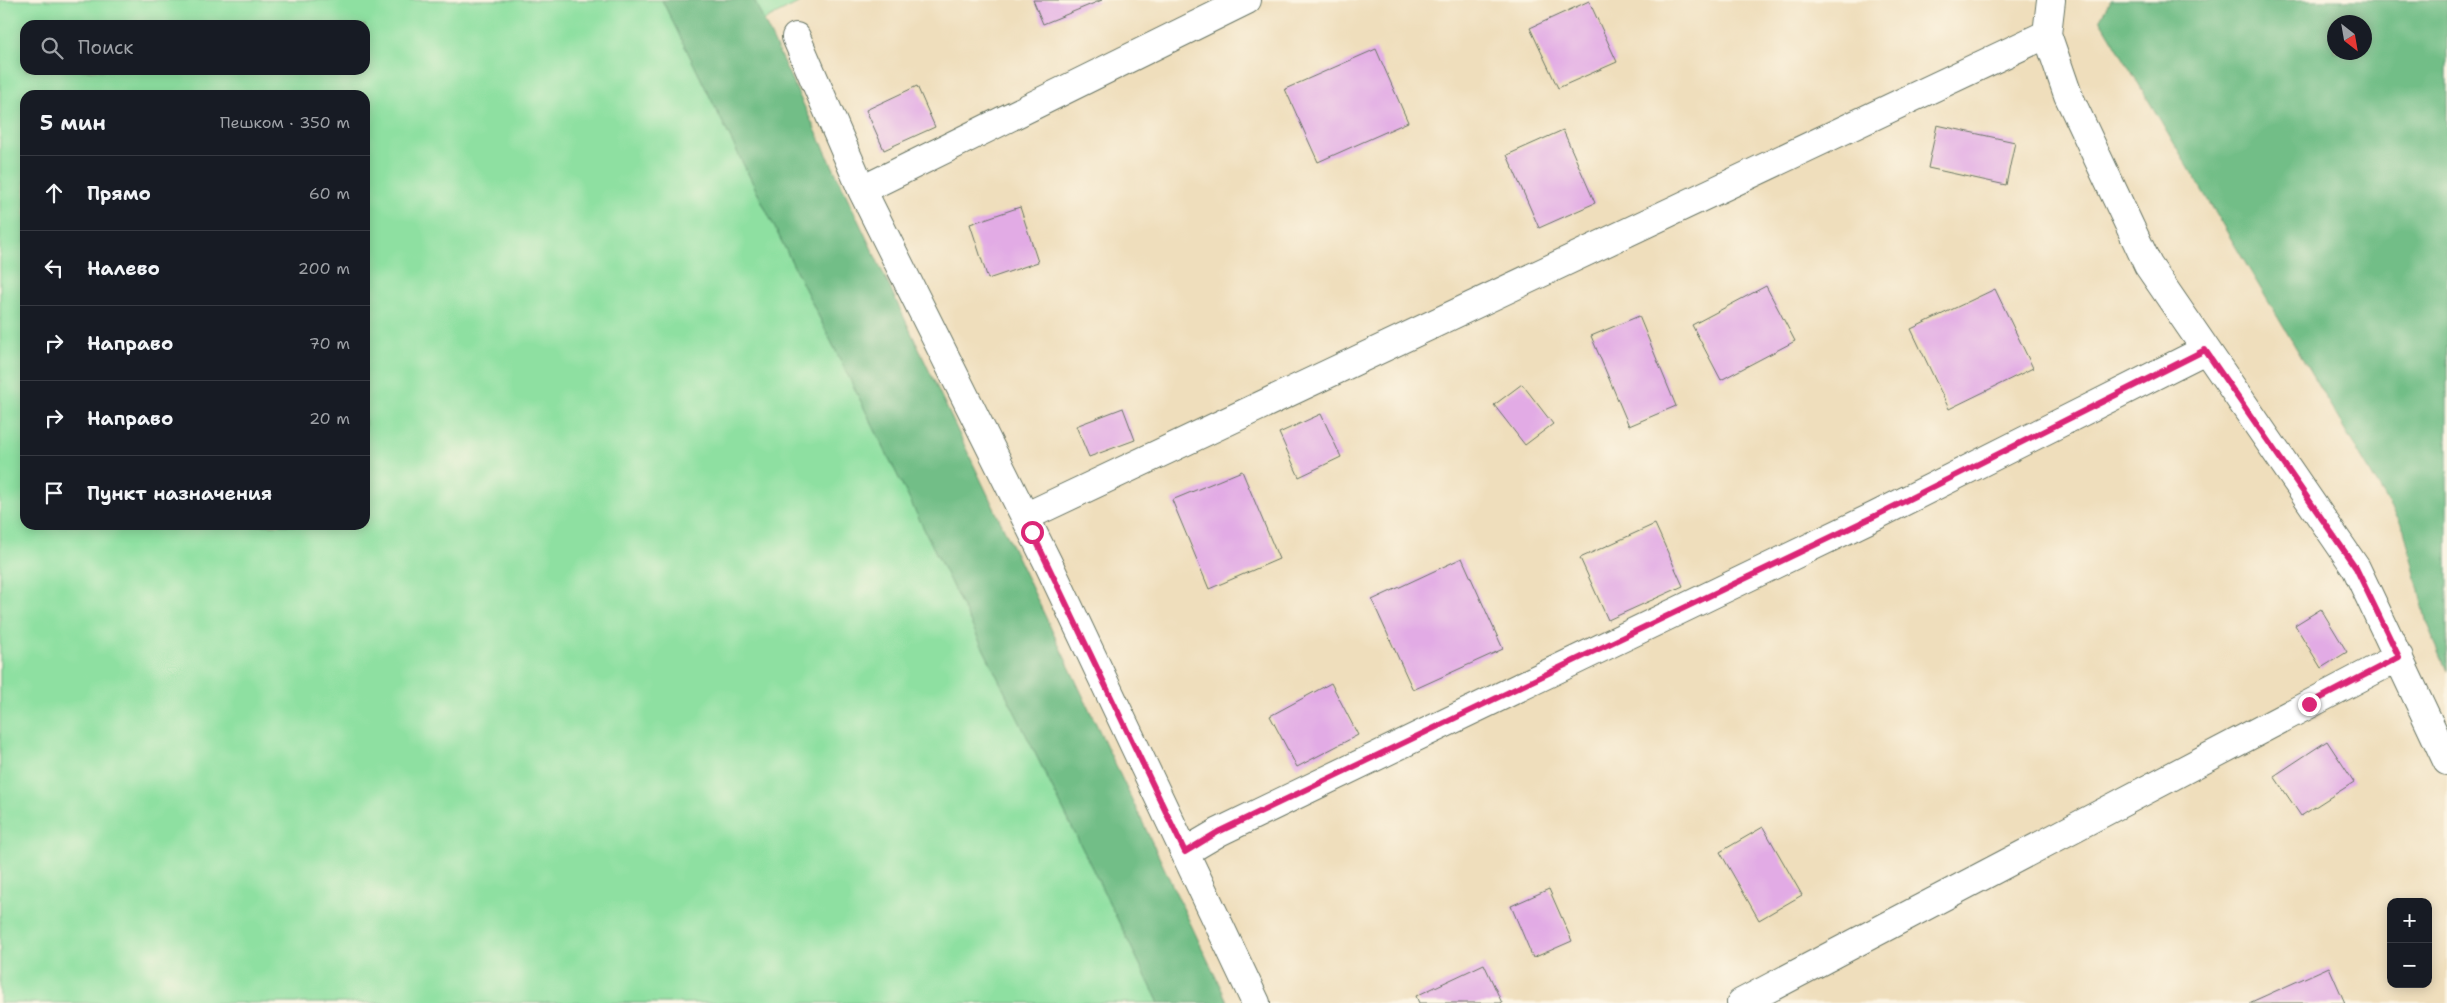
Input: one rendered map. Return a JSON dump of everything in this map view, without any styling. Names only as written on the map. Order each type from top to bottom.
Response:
[{"type":"street","points":[[862,190],[1246,0]]},
{"type":"street","points":[[2051,0],[2047,34],[2068,95],[2148,266],[2356,568],[2447,761]]},
{"type":"street","points":[[1025,517],[2047,34]]},
{"type":"street","points":[[796,37],[862,190],[1025,517],[1256,1003]]},
{"type":"street","points":[[1185,852],[1228,828],[1875,516],[2205,350]]},
{"type":"street","points":[[1740,1003],[2399,657]]},
{"type":"green space","points":[[0,0],[662,0],[1159,1003],[0,1003]]},
{"type":"green space","points":[[662,0],[754,0],[1228,1003],[1159,1003]]},
{"type":"green space","points":[[754,0],[804,0],[763,21]]},
{"type":"green space","points":[[2111,0],[2447,0],[2447,671],[2427,624],[2404,529],[2100,19]]},
{"type":"building","points":[[1033,0],[1102,0],[1043,24]]},
{"type":"building","points":[[1589,1],[1617,62],[1558,88],[1530,28]]},
{"type":"building","points":[[1376,49],[1408,122],[1318,162],[1285,89]]},
{"type":"building","points":[[917,86],[935,127],[884,150],[866,110]]},
{"type":"building","points":[[1937,125],[2015,142],[2006,185],[1928,168]]},
{"type":"building","points":[[1563,130],[1595,203],[1539,228],[1507,155]]},
{"type":"building","points":[[1020,207],[1038,262],[988,279],[970,224]]},
{"type":"building","points":[[1766,286],[1795,341],[1721,380],[1692,325]]},
{"type":"building","points":[[1995,289],[2033,368],[1949,409],[1911,329]]},
{"type":"building","points":[[1639,316],[1676,406],[1629,426],[1591,336]]},
{"type":"building","points":[[1522,384],[1553,424],[1525,445],[1494,405]]},
{"type":"building","points":[[1123,408],[1135,440],[1089,457],[1076,426]]},
{"type":"building","points":[[1321,414],[1341,457],[1299,477],[1279,433]]},
{"type":"building","points":[[1242,471],[1279,559],[1209,589],[1172,500]]},
{"type":"building","points":[[1655,524],[1683,586],[1608,620],[1580,558]]},
{"type":"building","points":[[1462,558],[1503,649],[1413,690],[1372,600]]},
{"type":"building","points":[[2321,609],[2347,652],[2321,668],[2295,625]]},
{"type":"building","points":[[1331,683],[1358,735],[1297,767],[1270,716]]},
{"type":"building","points":[[2327,741],[2354,782],[2301,816],[2274,776]]},
{"type":"building","points":[[1763,827],[1802,895],[1759,920],[1720,852]]},
{"type":"building","points":[[1549,889],[1572,941],[1533,958],[1511,906]]},
{"type":"building","points":[[1484,964],[1502,1003],[1419,1003],[1416,996]]},
{"type":"building","points":[[2329,967],[2345,1003],[2249,1003]]},
{"type":"route","points":[[1032,532],[1185,852],[1218,832],[1875,516],[2205,350],[2356,568],[2399,657],[2309,704]]}]
